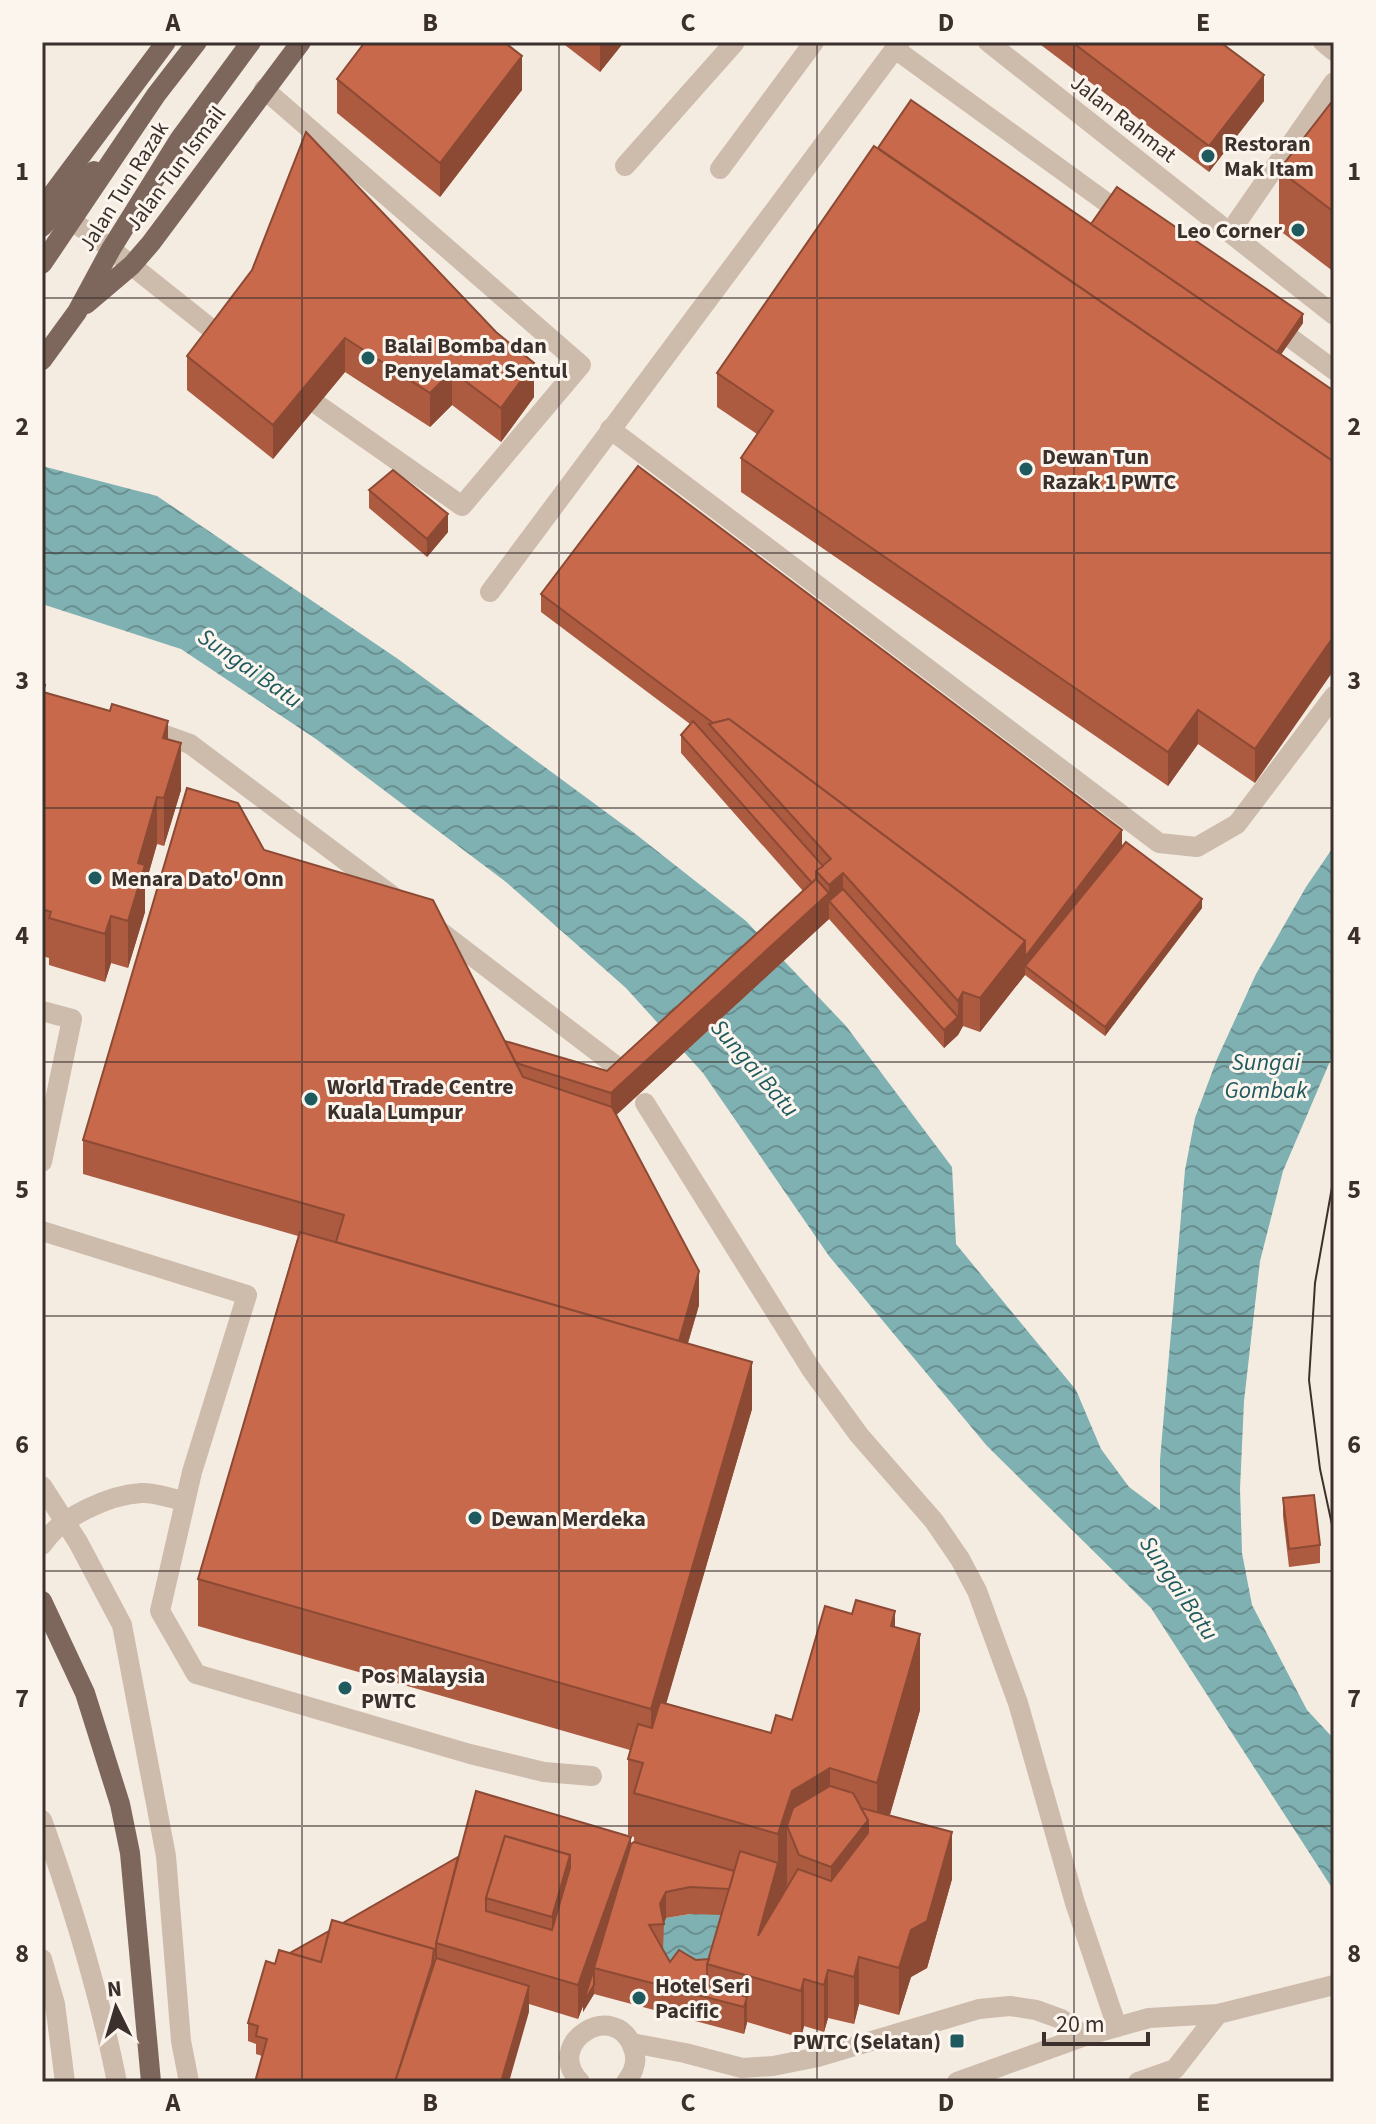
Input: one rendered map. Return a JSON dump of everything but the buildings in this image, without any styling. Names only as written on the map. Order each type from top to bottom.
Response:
[{"type":"main road","points":[[42,208],[166,42]]},
{"type":"main road","name":"Jalan Tun Razak","points":[[42,264],[156,95],[197,42]]},
{"type":"main road","name":"Jalan Tun Razak","points":[[42,360],[77,312],[111,249],[204,103],[251,42]]},
{"type":"main road","name":"Jalan Tun Ismail","points":[[77,312],[132,265],[301,42]]},
{"type":"main road","points":[[42,227],[136,125]]},
{"type":"main road","points":[[42,1601],[85,1693],[120,1804],[130,1853],[150,2076]]},
{"type":"street","points":[[625,166],[735,42]]},
{"type":"street","points":[[720,169],[814,42]]},
{"type":"street","name":"Jalan Rahmat","points":[[988,42],[1334,315]]},
{"type":"street","points":[[1323,42],[1334,51]]},
{"type":"street","points":[[490,592],[898,46],[1110,205]]},
{"type":"street","points":[[1230,232],[1334,82]]},
{"type":"street","points":[[264,89],[581,365],[462,506],[318,405]]},
{"type":"street","points":[[72,222],[132,265],[224,339]]},
{"type":"street","points":[[1292,339],[1334,370]]},
{"type":"street","points":[[610,429],[1159,843],[1197,847],[1237,824],[1334,696]]},
{"type":"street","points":[[119,719],[190,744],[624,1072]]},
{"type":"street","points":[[42,1011],[72,1019],[42,1162]]},
{"type":"street","points":[[645,1103],[811,1369],[859,1435],[934,1521],[977,1591],[1018,1703],[1075,1903],[1117,2027]]},
{"type":"street","points":[[42,1231],[247,1295],[206,1423],[160,1611],[196,1674],[470,1754],[544,1772],[592,1776]]},
{"type":"street","points":[[42,1486],[47,1505],[78,1542],[122,1625],[166,1856],[181,2041],[189,2082]]},
{"type":"street","points":[[42,1545],[49,1533],[91,1506],[142,1493],[185,1501]]},
{"type":"street","points":[[42,1820],[74,1914],[107,2031],[117,2082]]},
{"type":"street","points":[[42,1959],[55,2004],[65,2082]]},
{"type":"street","points":[[957,2082],[1085,2036],[1149,2018],[1218,2014],[1334,1985]]},
{"type":"street","points":[[575,2080],[570,2066],[572,2046],[586,2030],[606,2025],[617,2029],[632,2043],[742,2068],[773,2066],[818,2057],[979,2009],[1010,2006],[1036,2010],[1061,2019],[1085,2036]]},
{"type":"street","points":[[1138,2082],[1175,2069],[1218,2014]]},
{"type":"street","points":[[626,2082],[635,2065],[632,2043]]},
{"type":"water","points":[[42,466],[157,496],[398,659],[633,832],[746,921],[846,1026],[952,1167],[956,1244],[1076,1390],[1101,1449],[1129,1487],[1160,1510],[1160,1460],[1185,1170],[1195,1118],[1217,1059],[1256,974],[1306,887],[1334,846],[1334,1052],[1283,1171],[1260,1261],[1244,1401],[1240,1489],[1242,1553],[1252,1605],[1307,1710],[1334,1739],[1334,1891],[1151,1608],[987,1446],[829,1256],[703,1073],[626,988],[506,882],[316,739],[181,649],[42,604]]},
{"type":"water","points":[[690,1914],[730,1914],[715,1983],[670,1988],[649,1952],[666,1918]]},
{"type":"tram line","points":[[1334,1176],[1315,1283],[1309,1380],[1320,1469],[1334,1534]]},
{"type":"place","name":"Restoran Mak Itam","points":[[1208,156]]},
{"type":"place","name":"Leo Corner","points":[[1298,230]]},
{"type":"place","name":"Balai Bomba dan Penyelamat Sentul","points":[[368,358]]},
{"type":"place","name":"Dewan Tun Razak 1 PWTC","points":[[1026,469]]},
{"type":"place","name":"Menara Dato' Onn","points":[[95,878]]},
{"type":"place","name":"World Trade Centre Kuala Lumpur","points":[[311,1099]]},
{"type":"place","name":"Dewan Merdeka","points":[[475,1518]]},
{"type":"place","name":"Pos Malaysia PWTC","points":[[345,1688]]},
{"type":"place","name":"Hotel Seri Pacific","points":[[639,1998]]},
{"type":"place","name":"PWTC (Selatan)","points":[[957,2041]]},
{"type":"water label","name":"Sungai Batu","points":[[250,668]]},
{"type":"water label","name":"Sungai Batu","points":[[755,1068]]},
{"type":"water label","name":"Sungai Gombak","points":[[1266,1076]]},
{"type":"water label","name":"Sungai Batu","points":[[1179,1588]]}]
